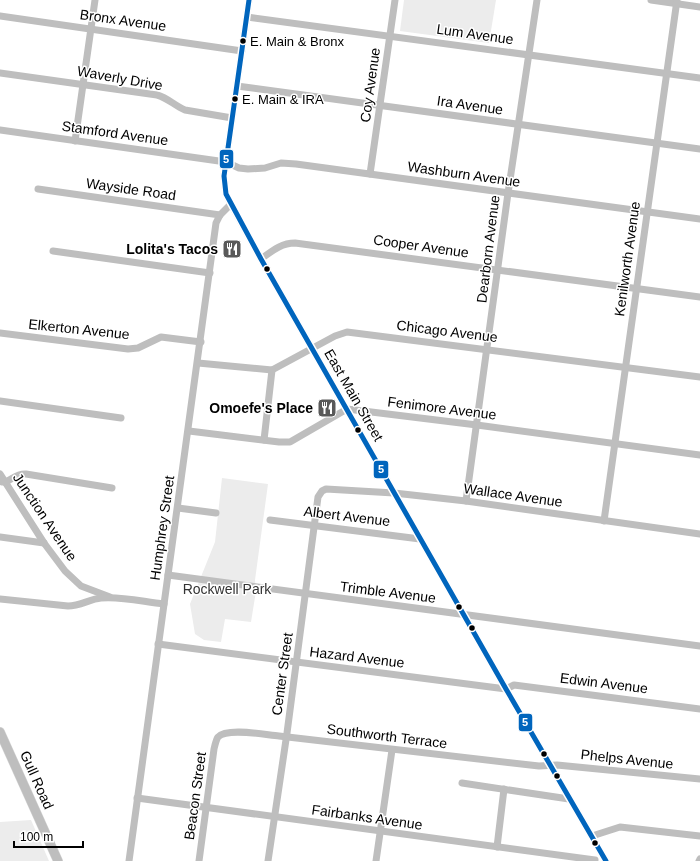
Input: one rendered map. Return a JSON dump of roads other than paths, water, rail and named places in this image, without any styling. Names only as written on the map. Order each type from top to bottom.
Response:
[{"type":"main road","name":"Gull Road","points":[[0,732],[58,861]]},
{"type":"street","points":[[75,141],[95,0]]},
{"type":"street","name":"East Main Street","points":[[249,0],[224,181],[226,194],[230,204],[506,690],[606,861]]},
{"type":"street","name":"Coy Avenue","points":[[370,174],[395,0]]},
{"type":"street","name":"Dearborn Avenue","points":[[466,501],[499,270],[508,193],[537,0]]},
{"type":"street","points":[[651,0],[676,2],[700,7]]},
{"type":"street","name":"Kenilworth Avenue","points":[[604,521],[676,2]]},
{"type":"street","name":"Bronx Avenue","points":[[0,16],[242,50]]},
{"type":"street","name":"Lum Avenue","points":[[247,17],[700,78]]},
{"type":"street","name":"Waverly Drive","points":[[0,73],[157,95],[166,98],[184,110],[232,118]]},
{"type":"street","name":"Ira Avenue","points":[[236,86],[700,149]]},
{"type":"street","name":"Stamford Avenue","points":[[0,130],[226,162]]},
{"type":"street","name":"Washburn Avenue","points":[[226,162],[239,168],[248,169],[265,168],[281,164],[296,164],[700,219]]},
{"type":"street","name":"Wayside Road","points":[[38,190],[220,215]]},
{"type":"street","name":"Humphrey Street","points":[[129,861],[158,644],[189,431],[216,223],[220,215],[230,204]]},
{"type":"street","name":"Cooper Avenue","points":[[261,259],[279,246],[287,243],[295,243],[700,297]]},
{"type":"street","points":[[53,251],[210,273]]},
{"type":"street","name":"Chicago Avenue","points":[[272,370],[340,333],[347,332],[700,377]]},
{"type":"street","name":"Elkerton Avenue","points":[[0,333],[128,349],[138,348],[161,337],[201,342]]},
{"type":"street","points":[[198,363],[272,370],[264,440]]},
{"type":"street","points":[[0,401],[121,418]]},
{"type":"street","points":[[189,431],[279,442],[294,440],[347,409]]},
{"type":"street","name":"Fenimore Avenue","points":[[347,409],[700,455]]},
{"type":"street","name":"Junction Avenue","points":[[0,474],[3,482],[44,543],[65,571],[81,586],[110,597]]},
{"type":"street","points":[[3,482],[15,476],[26,474],[112,488]]},
{"type":"street","name":"Wallace Avenue","points":[[322,491],[326,489],[394,493],[466,501],[700,534]]},
{"type":"street","name":"Center Street","points":[[268,861],[318,497],[322,491]]},
{"type":"street","points":[[178,508],[216,513]]},
{"type":"street","name":"Albert Avenue","points":[[270,520],[420,539]]},
{"type":"street","points":[[0,537],[44,543]]},
{"type":"street","name":"Trimble Avenue","points":[[168,575],[700,646]]},
{"type":"street","points":[[0,599],[77,606],[96,599],[110,597],[164,604]]},
{"type":"street","name":"Hazard Avenue","points":[[158,644],[506,690]]},
{"type":"street","name":"Edwin Avenue","points":[[506,690],[514,685],[700,708]]},
{"type":"street","name":"Southworth Terrace","points":[[220,735],[228,732],[236,732],[539,766],[551,766]]},
{"type":"street","name":"Beacon Street","points":[[199,861],[214,749],[217,738],[220,735]]},
{"type":"street","points":[[376,861],[392,750]]},
{"type":"street","name":"Phelps Avenue","points":[[551,766],[700,779]]},
{"type":"street","points":[[462,783],[569,798]]},
{"type":"street","points":[[497,847],[504,789]]},
{"type":"street","name":"Fairbanks Avenue","points":[[137,798],[274,818],[595,860]]},
{"type":"street","points":[[592,836],[620,827],[700,836]]},
{"type":"street","points":[[595,860],[600,851]]},
{"type":"place","name":"E. Main & Bronx","points":[[243,41]]},
{"type":"place","name":"E. Main & IRA","points":[[235,99]]},
{"type":"place","name":"Lolita's Tacos","points":[[232,249]]},
{"type":"place","name":"Omoefe's Place","points":[[327,408]]},
{"type":"park label","name":"Rockwell Park","points":[[227,589]]}]
